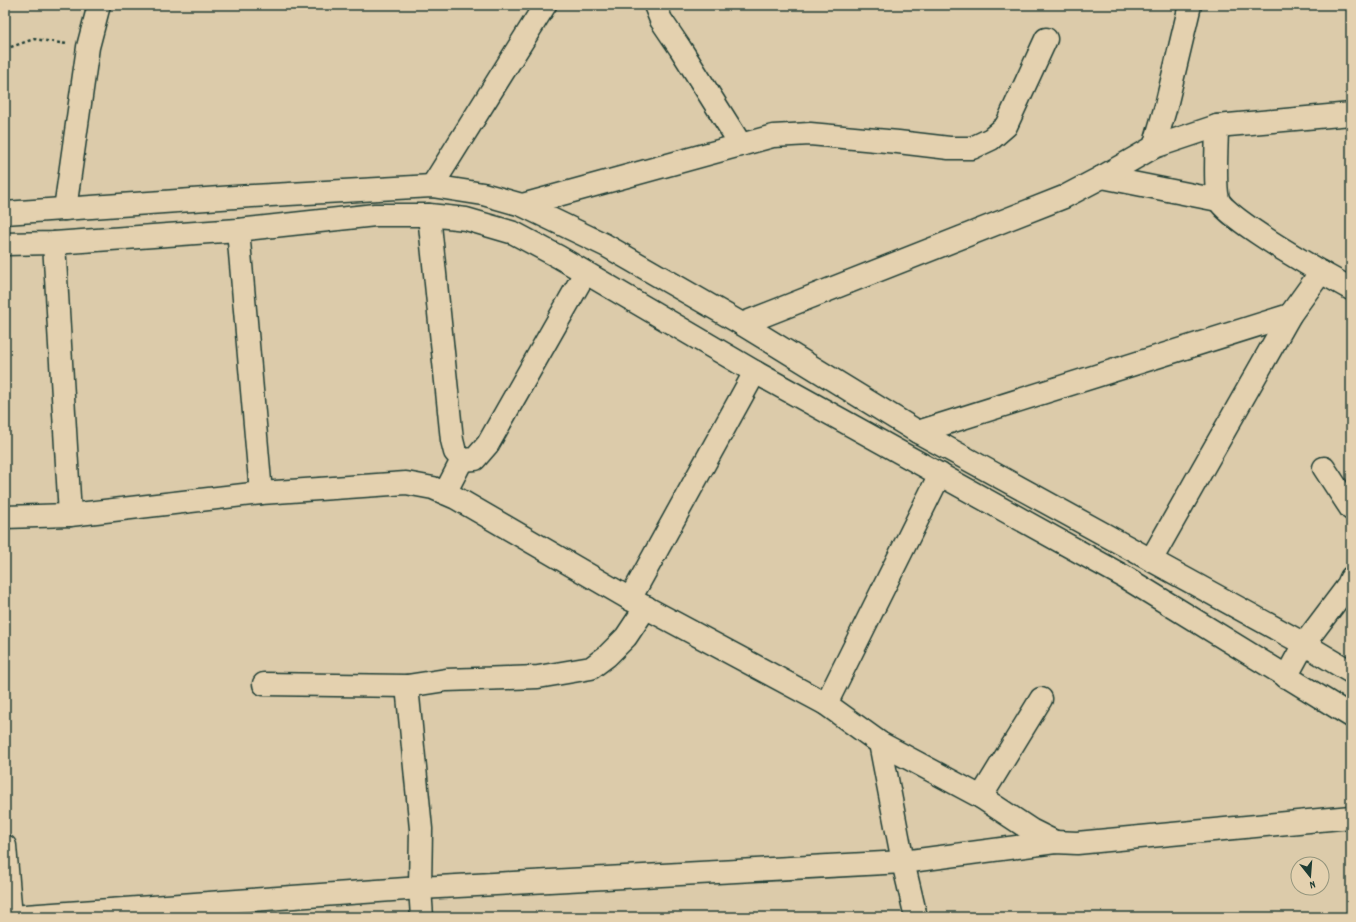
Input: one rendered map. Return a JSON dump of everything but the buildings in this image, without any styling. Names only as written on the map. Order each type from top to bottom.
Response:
[{"type":"street","points":[[65,209],[88,47],[99,5]]},
{"type":"street","points":[[432,186],[545,5]]},
{"type":"street","points":[[655,5],[661,20],[741,145]]},
{"type":"street","points":[[1154,147],[1166,106],[1190,5]]},
{"type":"street","points":[[522,205],[773,136],[810,134],[949,148],[972,148],[991,139],[1006,126],[1046,39]]},
{"type":"street","points":[[742,324],[1064,196],[1102,177],[1154,147],[1217,126],[1351,114]]},
{"type":"street","points":[[1217,126],[1218,200]]},
{"type":"street","points":[[1102,177],[1218,200],[1233,217],[1351,289]]},
{"type":"street","points":[[5,213],[235,197],[432,186],[483,194],[522,205],[605,245],[742,324],[918,432],[1304,644],[1351,672]]},
{"type":"street","points":[[429,214],[452,440],[455,452],[462,460]]},
{"type":"street","points":[[5,244],[54,243],[238,230],[375,215],[429,214],[466,219],[514,233],[755,372],[1123,576],[1351,716]]},
{"type":"street","points":[[238,230],[261,493]]},
{"type":"street","points":[[54,243],[70,515]]},
{"type":"street","points":[[1151,560],[1290,316],[1321,272]]},
{"type":"street","points":[[462,460],[475,459],[488,444],[585,273]]},
{"type":"street","points":[[918,432],[1290,316]]},
{"type":"street","points":[[264,684],[407,686],[446,680],[538,677],[590,668],[607,656],[626,637],[638,603],[755,372]]},
{"type":"street","points":[[445,493],[462,460]]},
{"type":"street","points":[[1324,468],[1351,509]]},
{"type":"street","points":[[826,704],[940,474]]},
{"type":"street","points":[[5,517],[70,515],[261,493],[406,483],[433,488],[456,498],[638,603],[826,704],[880,743],[981,797],[1031,830],[1055,842]]},
{"type":"street","points":[[1286,677],[1304,644],[1347,587],[1351,578]]},
{"type":"street","points":[[407,686],[421,829],[420,888],[422,917]]},
{"type":"street","points":[[981,797],[1041,699]]},
{"type":"street","points":[[880,743],[903,862],[916,917]]},
{"type":"street","points":[[5,846],[11,917],[420,888],[903,862],[1055,842],[1077,843],[1351,817]]},
{"type":"path","points":[[5,49],[34,40],[88,47]]}]
